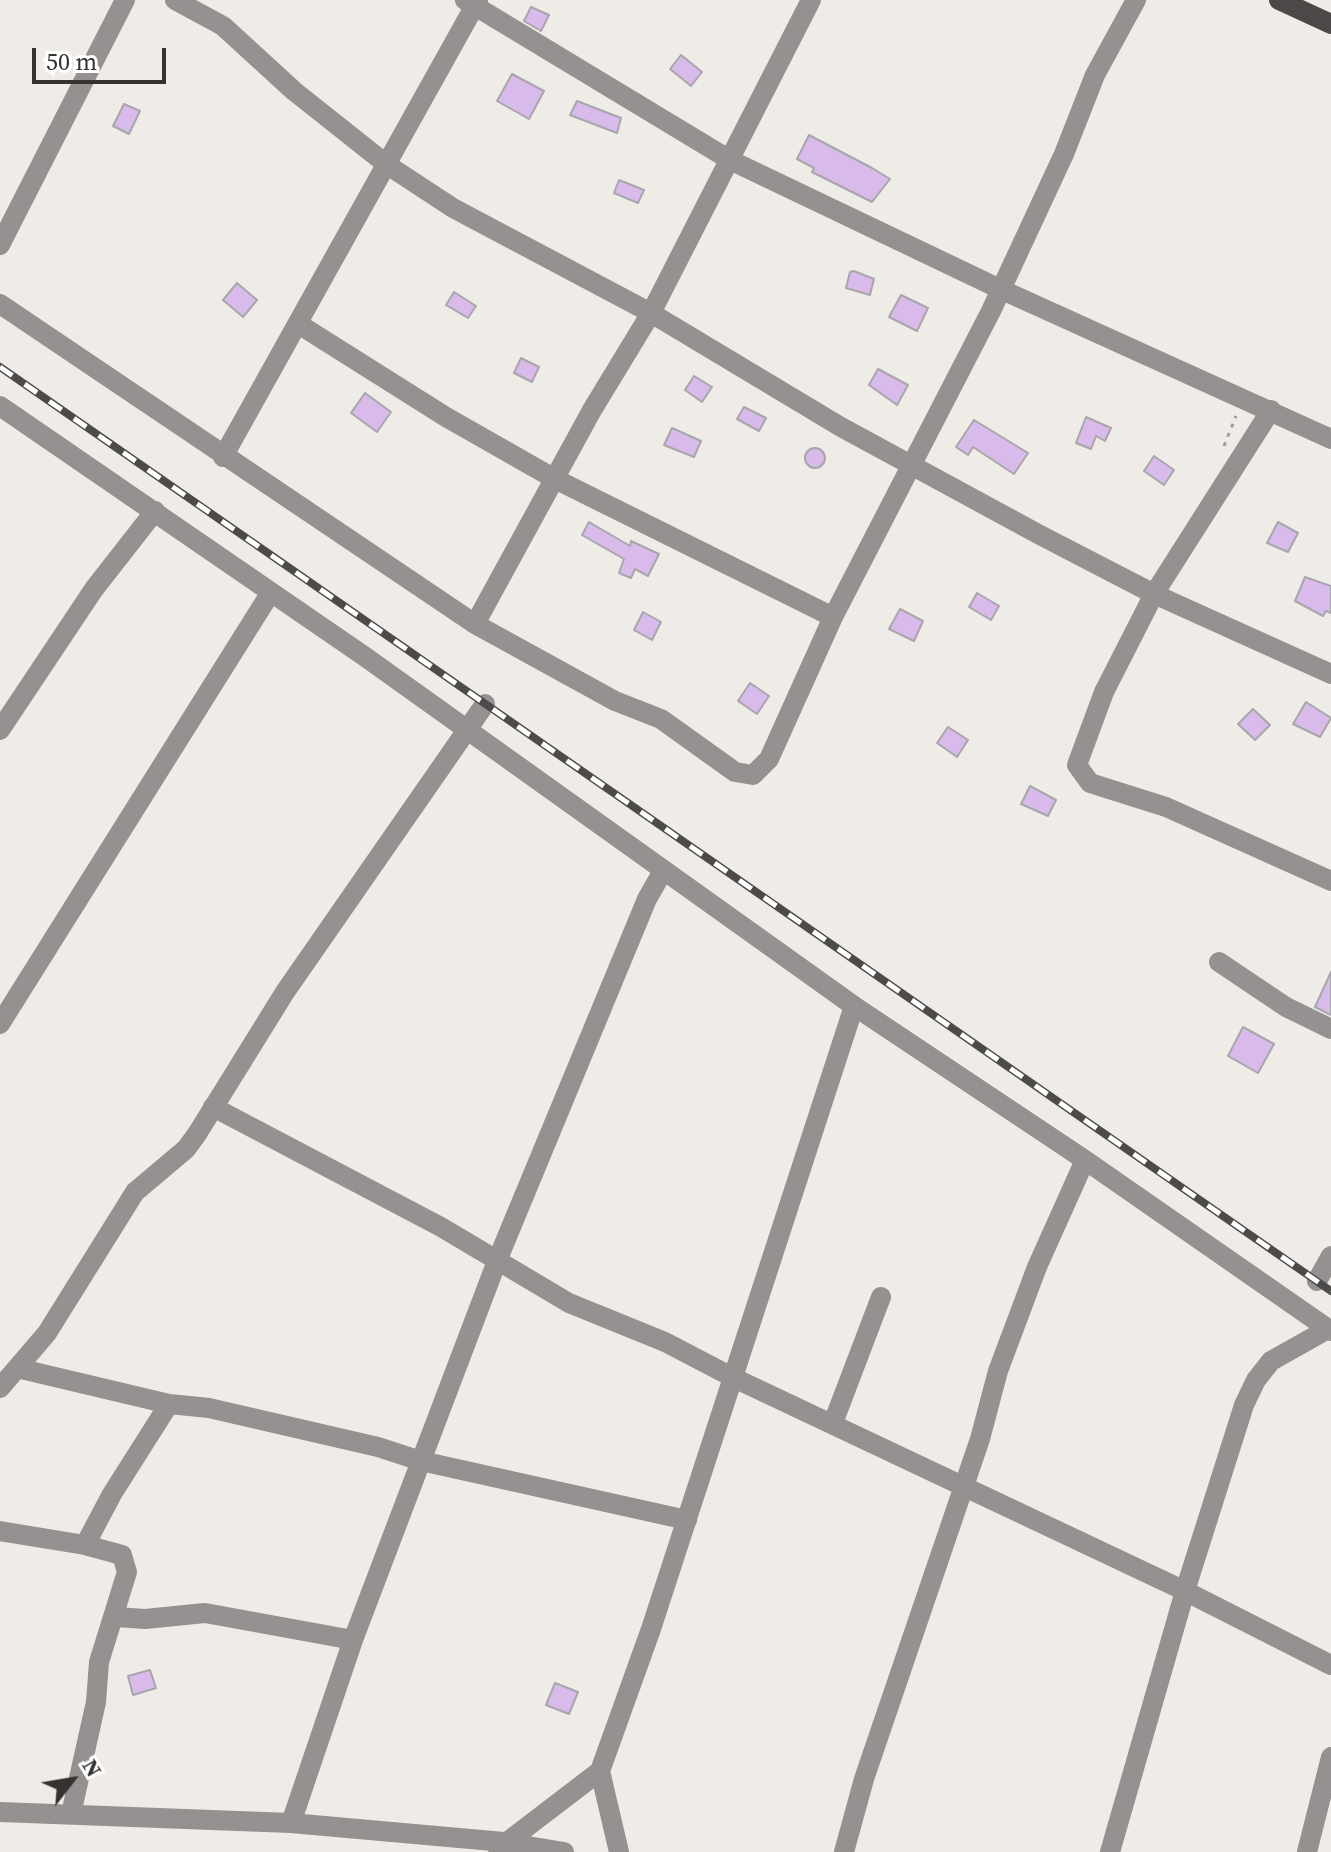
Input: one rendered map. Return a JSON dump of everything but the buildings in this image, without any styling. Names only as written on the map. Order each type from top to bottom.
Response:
[{"type":"main road","points":[[1279,0],[1331,24]]},
{"type":"street","points":[[0,245],[125,0]]},
{"type":"street","points":[[175,0],[242,40],[294,91],[386,164],[453,208],[651,313],[910,465],[1154,594],[1331,674]]},
{"type":"street","points":[[475,624],[651,313],[811,0]]},
{"type":"street","points":[[0,304],[475,624],[615,701],[661,719],[735,772],[747,776],[758,772],[769,759],[833,617],[1000,289],[1064,154],[1095,75],[1136,0]]},
{"type":"street","points":[[223,457],[300,325],[473,2],[730,160],[1000,289],[1331,439]]},
{"type":"street","points":[[300,325],[446,417],[555,479],[833,617]]},
{"type":"street","points":[[1271,410],[1211,499],[1154,594],[1104,692],[1078,756],[1079,771],[1090,783],[1166,807],[1331,881]]},
{"type":"street","points":[[3,414],[155,511],[469,730],[854,1006],[1085,1160],[1329,1330],[1271,1361],[1256,1380],[1236,1427],[1110,1852]]},
{"type":"street","points":[[0,730],[94,589],[155,511]]},
{"type":"street","points":[[0,1024],[271,592]]},
{"type":"street","points":[[0,1388],[47,1333],[135,1192],[186,1149],[285,992],[485,704]]},
{"type":"street","points":[[291,1823],[353,1640],[497,1261],[647,899],[663,871]]},
{"type":"street","points":[[1219,962],[1286,1007],[1331,1029]]},
{"type":"street","points":[[619,1852],[600,1771],[687,1520],[854,1006]]},
{"type":"street","points":[[213,1107],[441,1227],[569,1303],[665,1342],[734,1378],[1185,1591],[1331,1665]]},
{"type":"street","points":[[844,1852],[864,1779],[1017,1319],[1085,1160]]},
{"type":"street","points":[[1317,1281],[1331,1256]]},
{"type":"street","points":[[833,1423],[881,1297]]},
{"type":"street","points":[[17,1368],[169,1404],[209,1408],[378,1447],[421,1461],[687,1520]]},
{"type":"street","points":[[85,1545],[112,1494],[169,1404]]},
{"type":"street","points":[[0,1531],[85,1545],[122,1555],[126,1563],[116,1617],[105,1635],[99,1662],[96,1702],[71,1814]]},
{"type":"street","points":[[116,1617],[145,1619],[205,1613],[353,1640]]},
{"type":"street","points":[[1307,1852],[1331,1757]]},
{"type":"street","points":[[499,1847],[600,1771]]},
{"type":"street","points":[[0,1812],[291,1823],[564,1852]]},
{"type":"street","points":[[377,1831],[387,1852]]},
{"type":"railway","points":[[0,367],[1331,1291]]}]
